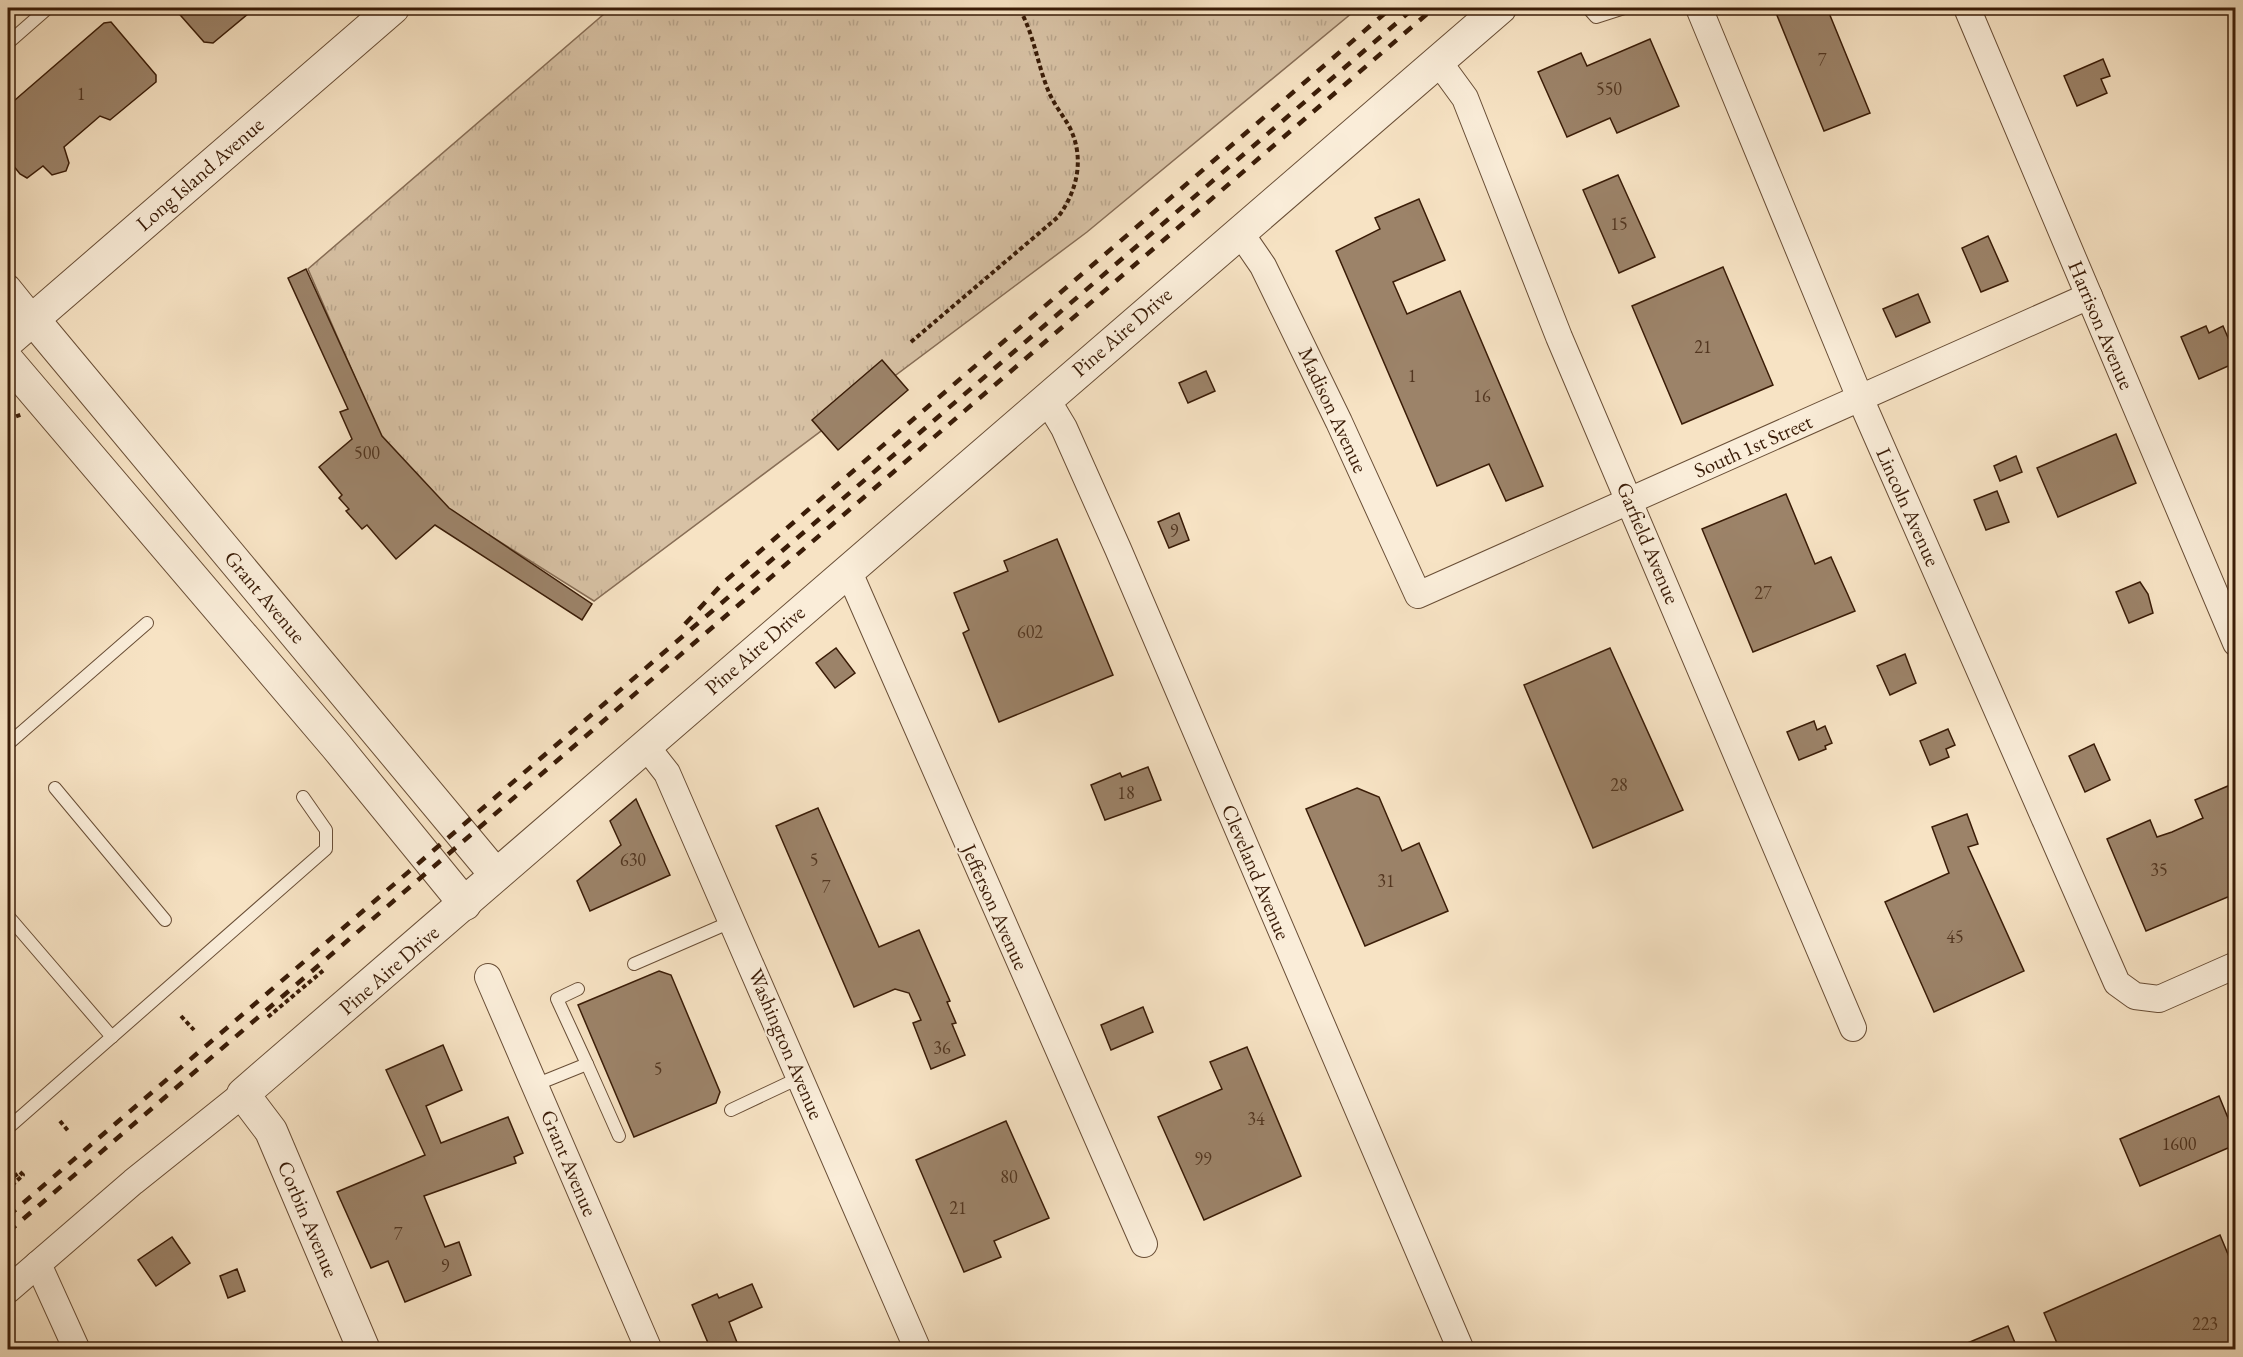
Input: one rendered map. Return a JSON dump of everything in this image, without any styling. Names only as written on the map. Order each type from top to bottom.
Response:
[{"type":"street","name":"Long Island Avenue","points":[[8,341],[393,8]]},
{"type":"street","name":"Pine Aire Drive","points":[[8,1290],[133,1182],[243,1094],[465,904],[645,745],[1500,8]]},
{"type":"street","name":"Lincoln Avenue","points":[[1699,8],[1860,398],[2117,982],[2135,996],[2159,999],[2235,966]]},
{"type":"street","name":"Harrison Avenue","points":[[1967,8],[2235,643]]},
{"type":"street","name":"Garfield Avenue","points":[[1438,61],[1465,98],[1559,337],[1853,1028]]},
{"type":"street","name":"Madison Avenue","points":[[1239,231],[1263,266],[1339,422],[1418,595]]},
{"type":"street","points":[[8,288],[33,319]]},
{"type":"street","name":"South 1st Street","points":[[1418,595],[2089,297]]},
{"type":"street","name":"Grant Avenue","points":[[33,319],[496,875]]},
{"type":"street","name":"Grant Avenue","points":[[8,361],[336,746],[465,904]]},
{"type":"street","name":"Cleveland Avenue","points":[[1046,398],[1064,428],[1122,559],[1461,1350]]},
{"type":"street","name":"Jefferson Avenue","points":[[848,570],[1144,1244]]},
{"type":"street","name":"Washington Avenue","points":[[645,745],[667,773],[918,1350]]},
{"type":"street","name":"Grant Avenue","points":[[488,977],[649,1350]]},
{"type":"street","name":"Corbin Avenue","points":[[243,1094],[271,1131],[364,1350]]},
{"type":"street","points":[[38,1264],[77,1350]]},
{"type":"lane","points":[[8,43],[48,8]]},
{"type":"lane","points":[[1588,8],[1596,17],[1624,8]]},
{"type":"lane","points":[[8,744],[147,623]]},
{"type":"lane","points":[[55,788],[165,921]]},
{"type":"lane","points":[[8,1128],[326,849],[326,830],[303,797]]},
{"type":"lane","points":[[8,916],[112,1037]]},
{"type":"lane","points":[[634,964],[733,921]]},
{"type":"lane","points":[[578,989],[557,999],[619,1136]]},
{"type":"lane","points":[[535,1085],[587,1064]]},
{"type":"lane","points":[[731,1110],[801,1077]]},
{"type":"path","points":[[911,342],[1058,217],[1074,190],[1078,157],[1075,139],[1049,92],[1031,33],[1019,8]]},
{"type":"path","points":[[268,1017],[325,969]]},
{"type":"path","points":[[181,1016],[194,1030]]},
{"type":"path","points":[[60,1121],[69,1132]]},
{"type":"path","points":[[8,1181],[20,1172],[23,1175],[8,1189]]},
{"type":"green space","points":[[611,8],[1358,8],[1087,232],[594,601],[437,502],[379,433],[308,269]]},
{"type":"building","points":[[174,8],[255,8],[213,43],[204,42]]},
{"type":"building","points":[[1774,8],[1827,8],[1870,113],[1824,131]]},
{"type":"building","points":[[111,22],[156,75],[156,82],[110,120],[100,116],[64,147],[69,163],[66,171],[52,175],[43,166],[27,178],[20,174],[8,159],[8,106],[104,23]]},
{"type":"building","points":[[1650,39],[1679,106],[1617,133],[1610,118],[1567,137],[1538,72],[1581,53],[1587,66]]},
{"type":"building","points":[[2103,59],[2110,76],[2101,79],[2107,93],[2077,106],[2064,76]]},
{"type":"building","points":[[1618,175],[1655,257],[1619,273],[1583,190]]},
{"type":"building","points":[[1419,199],[1445,260],[1393,282],[1407,314],[1460,291],[1543,486],[1506,501],[1489,464],[1437,486],[1336,251],[1380,229],[1375,218]]},
{"type":"building","points":[[1988,236],[2008,281],[1981,292],[1962,248]]},
{"type":"building","points":[[1723,267],[1773,385],[1682,424],[1632,306]]},
{"type":"building","points":[[306,269],[382,436],[449,508],[592,604],[582,620],[435,525],[396,559],[367,525],[362,529],[346,511],[349,509],[339,498],[342,495],[319,467],[352,439],[340,412],[348,409],[288,278]]},
{"type":"building","points":[[1918,294],[1930,322],[1896,337],[1883,309]]},
{"type":"building","points":[[2206,326],[2209,333],[2223,326],[2235,354],[2235,363],[2199,379],[2181,337]]},
{"type":"building","points":[[882,360],[908,390],[838,450],[812,420]]},
{"type":"building","points":[[1206,371],[1215,391],[1188,403],[1179,383]]},
{"type":"building","points":[[2116,434],[2136,483],[2058,517],[2037,468]]},
{"type":"building","points":[[2016,456],[2022,472],[2000,481],[1994,466]]},
{"type":"building","points":[[1997,491],[2009,522],[1986,530],[1974,500]]},
{"type":"building","points":[[1786,494],[1815,564],[1831,557],[1855,611],[1753,652],[1702,529]]},
{"type":"building","points":[[1179,513],[1189,540],[1169,548],[1158,522]]},
{"type":"building","points":[[1057,539],[1113,675],[999,722],[963,633],[969,630],[954,593],[1008,571],[1004,561]]},
{"type":"building","points":[[2140,582],[2148,594],[2153,613],[2129,623],[2116,592]]},
{"type":"building","points":[[836,648],[855,673],[835,688],[816,663]]},
{"type":"building","points":[[1610,648],[1683,810],[1593,848],[1524,685]]},
{"type":"building","points":[[1905,654],[1916,683],[1890,695],[1877,666]]},
{"type":"building","points":[[1814,721],[1817,730],[1825,726],[1832,743],[1825,746],[1826,749],[1799,760],[1787,732]]},
{"type":"building","points":[[1948,729],[1955,745],[1946,749],[1949,757],[1930,765],[1920,741]]},
{"type":"building","points":[[2094,744],[2110,780],[2085,792],[2069,756]]},
{"type":"building","points":[[1148,767],[1161,800],[1105,820],[1091,785],[1120,773],[1122,777]]},
{"type":"building","points":[[2235,783],[2235,894],[2146,931],[2107,839],[2150,820],[2157,837],[2172,832],[2203,818],[2195,800]]},
{"type":"building","points":[[1357,788],[1379,797],[1402,851],[1419,843],[1448,911],[1365,946],[1306,809]]},
{"type":"building","points":[[636,799],[670,875],[590,911],[577,881],[621,845],[610,821]]},
{"type":"building","points":[[818,808],[879,947],[919,930],[950,1001],[947,1002],[956,1023],[952,1024],[965,1055],[931,1069],[913,1023],[921,1020],[909,993],[895,989],[854,1007],[776,826]]},
{"type":"building","points":[[1967,814],[1978,844],[1968,847],[2024,971],[1934,1012],[1885,902],[1949,873],[1932,827]]},
{"type":"building","points":[[659,971],[671,975],[720,1092],[716,1103],[634,1137],[578,1005]]},
{"type":"building","points":[[1143,1007],[1153,1032],[1111,1050],[1101,1025]]},
{"type":"building","points":[[443,1045],[462,1090],[426,1106],[441,1143],[508,1117],[523,1153],[514,1157],[516,1163],[424,1196],[445,1247],[459,1242],[471,1275],[405,1302],[388,1261],[371,1268],[337,1192],[425,1155],[386,1070]]},
{"type":"building","points":[[1247,1047],[1301,1176],[1204,1220],[1158,1117],[1222,1089],[1210,1062]]},
{"type":"building","points":[[2219,1096],[2235,1135],[2235,1145],[2140,1186],[2120,1139]]},
{"type":"building","points":[[1006,1121],[1049,1218],[994,1241],[1001,1257],[964,1272],[916,1160]]},
{"type":"building","points":[[2220,1235],[2235,1271],[2235,1350],[2060,1350],[2044,1313]]},
{"type":"building","points":[[172,1237],[190,1263],[156,1286],[138,1260]]},
{"type":"building","points":[[237,1269],[245,1291],[228,1298],[220,1276]]},
{"type":"building","points":[[752,1284],[762,1307],[729,1322],[740,1350],[711,1350],[692,1305],[717,1294],[719,1298]]},
{"type":"building","points":[[2008,1326],[2018,1350],[1953,1350],[1953,1349]]},
{"type":"railway","points":[[685,624],[724,582],[1391,8]]},
{"type":"railway","points":[[8,1216],[1414,8]]},
{"type":"railway","points":[[8,1232],[1434,8]]}]
